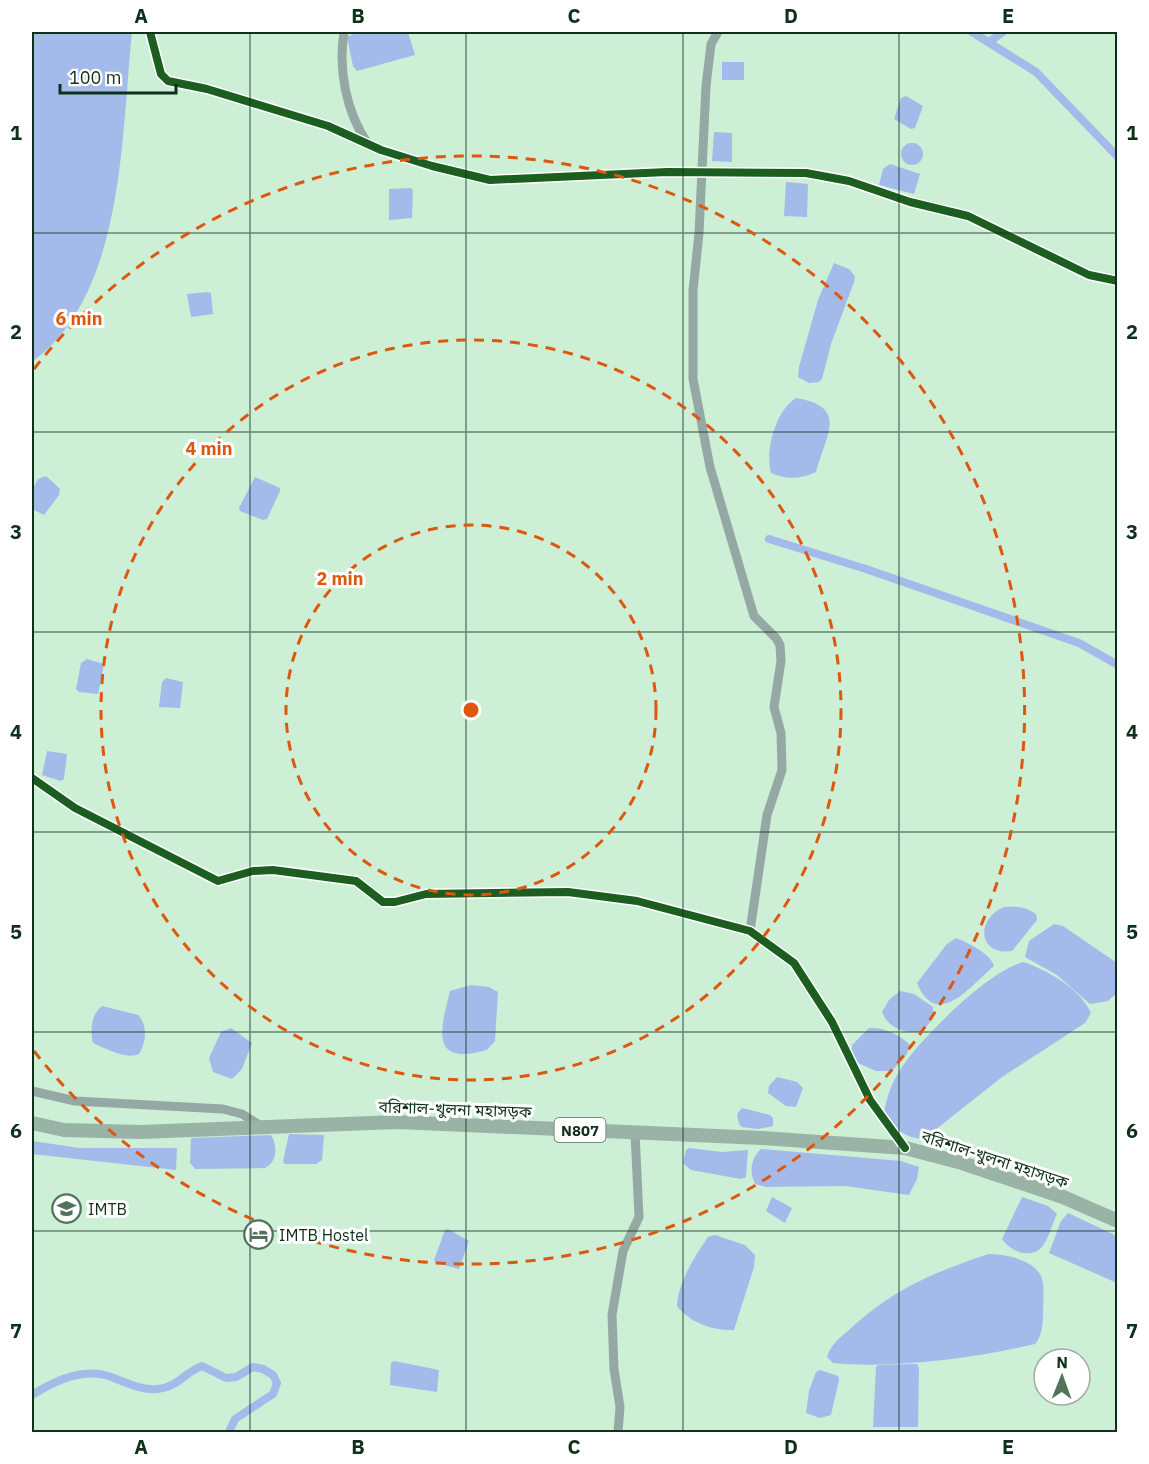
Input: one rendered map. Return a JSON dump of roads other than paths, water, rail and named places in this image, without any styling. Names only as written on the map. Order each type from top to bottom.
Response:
[{"type":"highway","name":"বরিশাল-খুলনা মহাসড়ক","points":[[32,1124],[64,1130],[141,1132],[309,1123],[397,1122],[905,1148],[962,1163],[1063,1197],[1118,1221]]},
{"type":"street","points":[[150,32],[161,74],[168,81],[207,89],[328,126],[368,144],[432,166],[490,180],[667,172],[806,173],[849,181],[910,202],[968,216],[1089,275],[1118,281]]},
{"type":"street","points":[[344,32],[342,62],[348,104],[358,129],[368,144]]},
{"type":"street","points":[[718,32],[711,44],[706,86],[703,173],[693,291],[693,380],[710,467],[754,616],[776,638],[780,645],[781,661],[774,707],[781,733],[782,770],[767,815],[750,931]]},
{"type":"street","points":[[32,778],[84,813],[218,881],[253,871],[273,870],[356,881],[383,902],[395,902],[426,894],[568,892],[637,901],[750,931],[794,963],[831,1022],[870,1100],[905,1148]]},
{"type":"street","points":[[32,1091],[75,1101],[224,1109],[242,1114],[263,1127]]},
{"type":"street","points":[[618,1432],[620,1407],[612,1315],[623,1251],[639,1216],[635,1133]]},
{"type":"water","points":[[32,32],[132,32],[120,164],[113,210],[102,255],[85,296],[63,333],[32,362]]},
{"type":"water","points":[[358,32],[408,32],[415,55],[357,71],[353,66],[347,37]]},
{"type":"water","points":[[722,62],[744,62],[744,80],[722,80]]},
{"type":"water","points":[[906,96],[923,106],[915,128],[911,129],[894,119],[901,98]]},
{"type":"water","points":[[714,132],[732,133],[732,162],[712,161]]},
{"type":"water","points":[[908,143],[916,143],[923,150],[923,158],[916,165],[908,165],[901,158],[901,150]]},
{"type":"water","points":[[890,164],[920,174],[914,194],[879,185],[883,169]]},
{"type":"water","points":[[786,182],[808,184],[807,217],[784,216]]},
{"type":"water","points":[[410,188],[413,190],[412,218],[389,220],[389,189]]},
{"type":"water","points":[[834,263],[849,269],[855,276],[854,282],[831,344],[822,379],[819,382],[809,383],[798,377],[799,367],[818,300]]},
{"type":"water","points":[[211,293],[213,314],[191,317],[187,294]]},
{"type":"water","points":[[796,398],[812,402],[823,408],[830,424],[816,472],[788,478],[771,473],[769,454],[777,422],[782,412]]},
{"type":"water","points":[[46,476],[60,489],[59,495],[44,515],[32,509],[32,490],[38,479]]},
{"type":"water","points":[[255,477],[280,488],[267,519],[263,520],[240,511],[239,508]]},
{"type":"water","points":[[87,659],[104,664],[98,694],[79,692],[76,689],[81,663]]},
{"type":"water","points":[[166,678],[183,682],[180,708],[159,707],[162,682]]},
{"type":"water","points":[[47,751],[67,754],[64,779],[61,781],[42,775]]},
{"type":"water","points":[[1004,907],[1021,907],[1036,914],[1037,920],[1012,951],[992,948],[984,935],[988,920]]},
{"type":"water","points":[[1054,924],[1063,926],[1117,963],[1117,993],[1108,1001],[1090,1004],[1057,975],[1025,957],[1029,941]]},
{"type":"water","points":[[956,938],[983,953],[994,966],[955,1000],[944,1004],[934,1004],[925,997],[917,983],[947,944]]},
{"type":"water","points":[[1024,962],[1053,976],[1079,996],[1091,1013],[1085,1023],[1002,1077],[925,1138],[913,1137],[897,1129],[884,1116],[886,1101],[898,1072],[907,1060],[929,1034],[961,1003],[994,977]]},
{"type":"water","points":[[471,985],[489,987],[498,992],[495,1041],[487,1050],[469,1054],[456,1053],[448,1049],[443,1042],[442,1031],[446,1006],[450,991]]},
{"type":"water","points":[[900,991],[914,994],[933,1007],[933,1018],[923,1031],[910,1032],[898,1029],[885,1018],[882,1012],[889,1000]]},
{"type":"water","points":[[102,1006],[138,1015],[145,1029],[139,1054],[128,1056],[93,1043],[92,1023]]},
{"type":"water","points":[[231,1028],[252,1043],[242,1069],[232,1079],[213,1072],[209,1058],[221,1032]]},
{"type":"water","points":[[869,1028],[891,1032],[910,1045],[907,1054],[892,1071],[876,1071],[851,1060],[852,1045]]},
{"type":"water","points":[[777,1077],[797,1082],[803,1088],[796,1107],[786,1106],[768,1093],[769,1086]]},
{"type":"water","points":[[742,1108],[770,1115],[773,1118],[773,1126],[758,1129],[742,1127],[737,1114]]},
{"type":"water","points":[[289,1134],[324,1135],[322,1160],[316,1164],[285,1164],[283,1161]]},
{"type":"water","points":[[271,1135],[275,1144],[275,1153],[272,1162],[265,1168],[195,1169],[190,1163],[191,1138]]},
{"type":"water","points":[[32,1141],[80,1148],[177,1148],[176,1170],[32,1154]]},
{"type":"water","points":[[689,1148],[722,1152],[748,1150],[746,1177],[741,1179],[691,1170],[683,1163],[686,1150]]},
{"type":"water","points":[[761,1149],[901,1161],[919,1167],[917,1179],[909,1195],[845,1186],[766,1187],[755,1184],[752,1174],[753,1161]]},
{"type":"water","points":[[772,1197],[792,1208],[785,1223],[766,1211]]},
{"type":"water","points":[[1022,1197],[1048,1206],[1057,1214],[1043,1246],[1030,1253],[1014,1250],[1002,1239]]},
{"type":"water","points":[[1068,1213],[1117,1236],[1117,1283],[1049,1253],[1061,1221]]},
{"type":"water","points":[[448,1229],[469,1241],[459,1269],[436,1263],[434,1260],[445,1230]]},
{"type":"water","points":[[715,1235],[745,1245],[755,1255],[754,1267],[734,1330],[703,1325],[682,1312],[677,1306],[680,1288],[692,1262],[708,1237]]},
{"type":"water","points":[[988,1254],[1010,1256],[1025,1262],[1032,1265],[1041,1276],[1043,1321],[1041,1334],[1035,1344],[961,1358],[882,1365],[833,1363],[827,1357],[833,1345],[843,1335],[898,1293],[949,1268]]},
{"type":"water","points":[[394,1361],[439,1370],[437,1392],[390,1385],[391,1363]]},
{"type":"water","points":[[917,1364],[919,1368],[918,1427],[873,1427],[876,1367],[878,1365]]},
{"type":"water","points":[[820,1370],[838,1376],[839,1380],[831,1415],[820,1418],[806,1413],[809,1391],[816,1372]]},
{"type":"waterway","points":[[972,32],[1036,72],[1118,157]]},
{"type":"waterway","points":[[989,42],[1003,32]]},
{"type":"waterway","points":[[769,539],[866,569],[1079,643],[1118,665]]},
{"type":"waterway","points":[[32,1395],[71,1376],[92,1373],[147,1389],[165,1388],[202,1366],[226,1378],[236,1377],[253,1367],[263,1369],[273,1375],[277,1383],[273,1394],[235,1419],[229,1432]]},
{"type":"place","name":"IMTB","points":[[67,1209]]},
{"type":"place","name":"IMTB Hostel","points":[[258,1235]]}]
